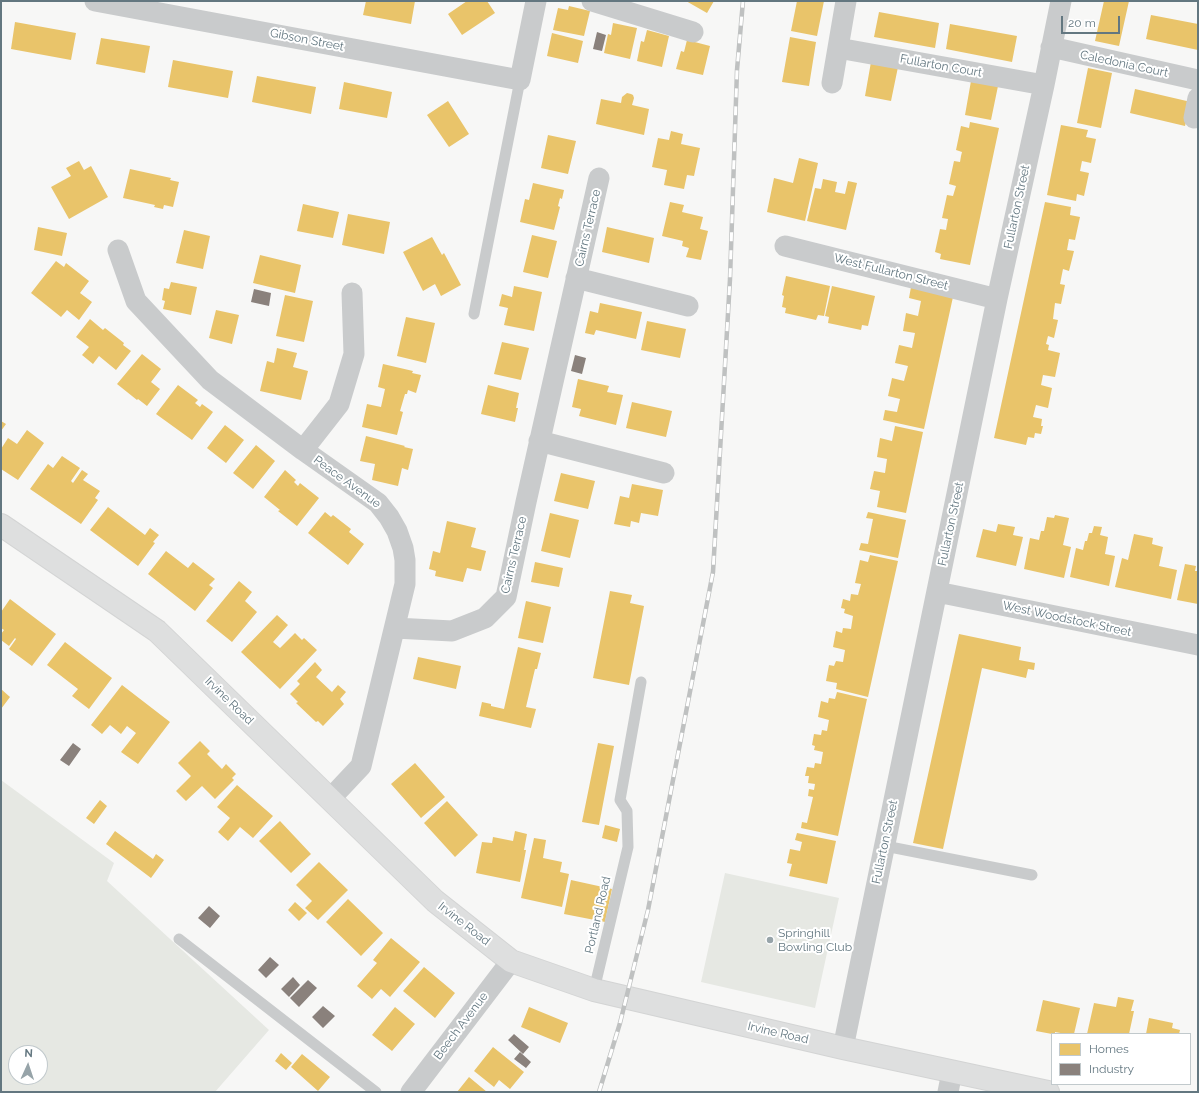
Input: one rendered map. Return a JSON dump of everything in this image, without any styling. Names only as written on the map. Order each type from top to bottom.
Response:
[{"type":"main road","name":"Irvine Road","points":[[1,525],[157,630],[435,901],[511,961],[594,990],[843,1048],[950,1082],[1048,1092]]},
{"type":"street","name":"Gibson Street","points":[[95,1],[520,80]]},
{"type":"street","points":[[520,80],[536,1]]},
{"type":"street","points":[[592,1],[693,32]]},
{"type":"street","points":[[832,83],[846,1]]},
{"type":"street","name":"Fullarton Street","points":[[843,1048],[997,299],[1061,1]]},
{"type":"street","name":"Caledonia Court","points":[[1051,47],[1198,80]]},
{"type":"street","name":"Fullarton Court","points":[[838,48],[1044,85]]},
{"type":"street","points":[[1194,118],[1198,98]]},
{"type":"street","name":"Cairns Terrace","points":[[395,628],[452,631],[485,618],[506,597],[599,178]]},
{"type":"street","name":"West Fullarton Street","points":[[785,246],[997,299]]},
{"type":"street","name":"Peace Avenue","points":[[118,250],[136,301],[210,380],[303,450],[378,503],[389,517],[397,531],[403,548],[405,584],[361,766],[330,799]]},
{"type":"street","name":"Cairns Terrace","points":[[576,278],[688,306]]},
{"type":"street","points":[[303,450],[339,404],[354,354],[352,293]]},
{"type":"street","points":[[540,441],[664,473]]},
{"type":"street","name":"West Woodstock Street","points":[[937,592],[1198,646]]},
{"type":"street","name":"Beech Avenue","points":[[411,1092],[511,961]]},
{"type":"lane","points":[[474,314],[520,80]]},
{"type":"lane","name":"Portland Road","points":[[594,990],[628,847],[627,811],[620,800],[641,682]]},
{"type":"lane","points":[[884,846],[1032,875]]},
{"type":"lane","points":[[179,939],[376,1092]]},
{"type":"shaded area","points":[[1,780],[114,863],[107,881],[269,1030],[215,1092],[1,1092]]},
{"type":"shaded area","name":"Springhill Bowling Club","points":[[725,873],[839,898],[815,1008],[701,982]]},
{"type":"building: Homes","points":[[366,1],[415,1],[411,24],[363,15]]},
{"type":"building: Homes","points":[[467,1],[487,1],[495,13],[462,35],[448,14]]},
{"type":"building: Homes","points":[[686,1],[714,1],[707,13]]},
{"type":"building: Homes","points":[[797,1],[824,1],[817,36],[791,31]]},
{"type":"building: Homes","points":[[1104,1],[1129,1],[1119,46],[1095,41]]},
{"type":"building: Homes","points":[[569,6],[590,11],[584,36],[553,30],[558,8],[568,10]]},
{"type":"building: Homes","points":[[879,12],[939,23],[935,48],[874,37]]},
{"type":"building: Homes","points":[[1151,15],[1198,24],[1198,50],[1146,39]]},
{"type":"building: Homes","points":[[15,22],[76,33],[71,60],[11,49]]},
{"type":"building: Homes","points":[[613,23],[637,28],[630,59],[604,53],[608,34],[611,35]]},
{"type":"building: Homes","points":[[950,24],[1017,36],[1012,62],[946,49]]},
{"type":"building: Homes","points":[[647,30],[669,36],[662,67],[637,61],[641,41],[644,42]]},
{"type":"building: Homes","points":[[552,33],[583,41],[578,63],[547,56]]},
{"type":"building: Homes","points":[[790,37],[816,42],[809,86],[782,82]]},
{"type":"building: Homes","points":[[101,38],[150,46],[145,73],[96,64]]},
{"type":"building: Homes","points":[[687,40],[710,46],[703,75],[676,69],[681,51],[684,52]]},
{"type":"building: Homes","points":[[173,60],[233,71],[228,98],[168,87]]},
{"type":"building: Homes","points":[[871,62],[898,67],[891,101],[865,96]]},
{"type":"building: Homes","points":[[1088,68],[1112,73],[1101,128],[1077,123]]},
{"type":"building: Homes","points":[[257,76],[316,87],[311,114],[252,102]]},
{"type":"building: Homes","points":[[971,81],[998,86],[991,120],[965,115]]},
{"type":"building: Homes","points":[[344,82],[392,92],[387,118],[339,109]]},
{"type":"building: Homes","points":[[1135,89],[1191,102],[1185,126],[1130,113]]},
{"type":"building: Homes","points":[[627,93],[633,95],[634,98],[632,105],[649,109],[644,135],[596,124],[601,99],[621,103],[622,97]]},
{"type":"building: Homes","points":[[448,101],[469,134],[449,147],[427,115]]},
{"type":"building: Homes","points":[[970,122],[999,128],[970,265],[940,259],[941,254],[935,252],[940,229],[946,230],[948,219],[942,218],[947,195],[953,196],[956,186],[949,184],[954,161],[960,162],[962,152],[956,150],[961,126],[969,128]]},
{"type":"building: Homes","points":[[1061,125],[1088,130],[1086,137],[1096,139],[1091,163],[1082,161],[1080,171],[1089,173],[1084,196],[1077,194],[1076,201],[1047,195]]},
{"type":"building: Homes","points":[[671,131],[683,134],[681,144],[700,148],[694,176],[687,175],[684,189],[664,185],[667,170],[652,167],[658,138],[669,140]]},
{"type":"building: Homes","points":[[548,135],[576,141],[568,174],[541,168]]},
{"type":"building: Homes","points":[[799,158],[818,163],[805,221],[767,212],[774,178],[793,183]]},
{"type":"building: Homes","points":[[79,161],[84,170],[91,166],[108,197],[69,219],[51,187],[71,176],[66,168]]},
{"type":"building: Homes","points":[[130,169],[171,178],[170,180],[179,182],[173,207],[164,205],[163,209],[154,207],[155,205],[123,198]]},
{"type":"building: Homes","points":[[823,179],[837,182],[835,192],[845,194],[848,181],[857,183],[846,230],[807,221],[815,188],[821,189]]},
{"type":"building: Homes","points":[[533,183],[564,190],[562,199],[560,198],[558,206],[560,207],[554,230],[520,222],[525,199],[529,200]]},
{"type":"building: Homes","points":[[670,202],[684,205],[682,212],[703,217],[700,229],[708,231],[701,260],[686,257],[689,248],[682,246],[683,241],[662,236]]},
{"type":"building: Homes","points":[[1045,202],[1071,207],[1070,215],[1080,217],[1075,240],[1069,239],[1067,250],[1074,251],[1069,271],[1063,269],[1060,284],[1065,285],[1061,304],[1055,303],[1053,319],[1058,320],[1054,338],[1048,336],[1046,344],[1049,345],[1048,350],[1060,353],[1055,377],[1043,375],[1041,385],[1052,388],[1048,408],[1036,405],[1033,417],[1042,419],[1041,426],[1043,426],[1041,434],[1035,433],[1034,438],[1028,437],[1026,445],[994,438]]},
{"type":"building: Homes","points":[[303,204],[339,212],[333,238],[297,231]]},
{"type":"building: Homes","points":[[348,214],[390,222],[384,254],[342,245]]},
{"type":"building: Homes","points":[[38,227],[67,233],[62,256],[34,250]]},
{"type":"building: Homes","points":[[607,227],[654,238],[649,263],[602,252]]},
{"type":"building: Homes","points":[[184,230],[210,236],[203,269],[176,263]]},
{"type":"building: Homes","points":[[532,235],[557,241],[548,278],[523,272]]},
{"type":"building: Homes","points":[[432,237],[442,255],[444,253],[461,285],[441,296],[435,284],[423,291],[403,252]]},
{"type":"building: Homes","points":[[260,255],[301,265],[295,293],[253,283]]},
{"type":"building: Homes","points":[[56,261],[64,267],[66,263],[89,281],[80,293],[92,302],[79,320],[67,310],[61,317],[31,293]]},
{"type":"building: Homes","points":[[786,276],[830,286],[824,316],[818,315],[816,320],[785,313],[786,308],[782,307],[784,296],[782,295]]},
{"type":"building: Homes","points":[[171,282],[197,287],[191,315],[163,309],[165,301],[162,300],[164,288],[169,289]]},
{"type":"building: Homes","points":[[514,286],[542,292],[534,331],[504,325],[508,308],[499,306],[502,294],[512,297]]},
{"type":"building: Homes","points":[[832,286],[875,296],[868,326],[862,325],[861,330],[828,323],[829,317],[825,316]]},
{"type":"building: Homes","points":[[911,287],[953,297],[924,429],[883,420],[885,410],[897,412],[900,399],[888,396],[892,378],[904,381],[908,366],[895,363],[899,345],[912,348],[915,333],[903,331],[906,313],[918,316],[921,301],[909,298]]},
{"type":"building: Homes","points":[[285,295],[313,301],[304,342],[276,336]]},
{"type":"building: Homes","points":[[600,303],[642,312],[636,339],[596,330],[594,335],[585,333],[590,311],[598,313]]},
{"type":"building: Homes","points":[[216,310],[239,315],[232,344],[209,338]]},
{"type":"building: Homes","points":[[406,317],[435,323],[426,363],[397,356]]},
{"type":"building: Homes","points":[[90,319],[103,330],[105,328],[124,343],[123,345],[131,351],[116,370],[99,356],[93,364],[82,355],[89,347],[76,337]]},
{"type":"building: Homes","points":[[647,321],[686,329],[680,358],[641,350]]},
{"type":"building: Homes","points":[[502,342],[529,348],[521,380],[494,374]]},
{"type":"building: Homes","points":[[277,348],[297,353],[293,367],[308,371],[301,400],[260,391],[267,361],[274,363]]},
{"type":"building: Homes","points":[[142,354],[161,369],[151,382],[160,389],[147,406],[117,384]]},
{"type":"building: Homes","points":[[383,364],[413,371],[412,373],[421,375],[416,393],[408,390],[407,394],[405,394],[400,411],[403,412],[397,435],[362,427],[367,404],[381,407],[385,389],[378,387]]},
{"type":"building: Homes","points":[[578,379],[609,386],[607,392],[623,395],[616,425],[579,416],[581,409],[572,407]]},
{"type":"building: Homes","points":[[178,385],[198,400],[195,403],[200,407],[202,404],[213,412],[192,440],[156,414]]},
{"type":"building: Homes","points":[[488,385],[519,393],[515,422],[481,414]]},
{"type":"building: Homes","points":[[632,402],[672,411],[666,437],[626,428]]},
{"type":"building: Homes","points":[[1,421],[6,424],[1,431]]},
{"type":"building: Homes","points":[[225,425],[244,440],[226,463],[207,448]]},
{"type":"building: Homes","points":[[895,426],[923,432],[906,513],[877,507],[880,491],[870,489],[874,471],[885,473],[887,459],[877,457],[880,438],[892,441]]},
{"type":"building: Homes","points":[[27,430],[44,443],[18,480],[1,469],[1,449],[8,438],[17,444]]},
{"type":"building: Homes","points":[[366,436],[413,449],[408,470],[402,468],[398,486],[372,480],[375,464],[360,461]]},
{"type":"building: Homes","points":[[256,445],[275,461],[253,489],[233,473]]},
{"type":"building: Homes","points":[[62,456],[80,468],[71,481],[73,483],[82,470],[88,474],[83,480],[100,491],[95,498],[98,500],[81,524],[30,489],[48,464],[53,468]]},
{"type":"building: Homes","points":[[285,470],[296,480],[294,482],[298,486],[300,483],[319,498],[297,526],[278,511],[280,510],[264,497]]},
{"type":"building: Homes","points":[[561,473],[595,481],[588,509],[554,501]]},
{"type":"building: Homes","points":[[632,484],[663,490],[658,516],[641,513],[639,523],[631,521],[630,527],[614,524],[620,496],[629,498]]},
{"type":"building: Homes","points":[[108,507],[145,535],[150,528],[159,535],[138,566],[90,530]]},
{"type":"building: Homes","points":[[325,512],[331,517],[333,515],[351,529],[349,532],[364,544],[348,565],[308,533]]},
{"type":"building: Homes","points":[[868,512],[906,520],[898,558],[859,550],[861,543],[868,544],[873,519],[866,518]]},
{"type":"building: Homes","points":[[550,513],[579,520],[570,558],[541,551]]},
{"type":"building: Homes","points":[[1055,515],[1069,518],[1063,545],[1071,547],[1064,578],[1024,569],[1030,538],[1039,540],[1041,531],[1044,531],[1047,517],[1054,518]]},
{"type":"building: Homes","points":[[447,521],[476,528],[471,547],[486,551],[481,571],[467,568],[463,582],[435,576],[436,571],[429,569],[433,551],[440,553]]},
{"type":"building: Homes","points":[[998,524],[1015,527],[1013,535],[1023,537],[1016,566],[976,557],[983,529],[996,532]]},
{"type":"building: Homes","points":[[1094,526],[1102,527],[1100,535],[1108,537],[1105,554],[1115,556],[1109,586],[1070,577],[1076,548],[1083,550],[1085,541],[1087,541],[1089,533],[1092,533]]},
{"type":"building: Homes","points":[[1134,534],[1153,538],[1152,544],[1163,547],[1159,566],[1177,570],[1171,599],[1115,587],[1122,558],[1128,560]]},
{"type":"building: Homes","points":[[166,551],[188,568],[193,562],[215,579],[209,585],[213,588],[195,611],[148,574]]},
{"type":"building: Homes","points":[[870,555],[898,561],[868,697],[836,689],[837,683],[826,681],[829,665],[834,666],[836,661],[843,662],[845,650],[833,647],[836,631],[842,633],[843,628],[851,629],[853,616],[844,613],[845,609],[841,608],[843,599],[850,601],[851,594],[858,595],[861,584],[855,583],[860,560],[868,562]]},
{"type":"building: Homes","points":[[535,562],[563,568],[559,587],[531,582]]},
{"type":"building: Homes","points":[[1185,564],[1196,566],[1195,571],[1198,571],[1198,604],[1177,600]]},
{"type":"building: Homes","points":[[239,581],[252,592],[245,601],[257,612],[232,642],[206,621]]},
{"type":"building: Homes","points":[[610,591],[632,595],[630,603],[644,606],[629,685],[593,678]]},
{"type":"building: Homes","points":[[10,599],[56,634],[32,666],[9,649],[16,639],[15,638],[9,646],[1,640],[1,634],[4,630],[1,628],[1,612]]},
{"type":"building: Homes","points":[[526,601],[551,607],[543,643],[518,638]]},
{"type":"building: Homes","points":[[277,615],[288,625],[273,642],[280,648],[295,633],[302,640],[304,638],[317,650],[280,689],[241,652]]},
{"type":"building: Homes","points":[[959,634],[1021,647],[1019,660],[1035,663],[1034,670],[1028,669],[1026,678],[982,668],[943,849],[913,843]]},
{"type":"building: Homes","points":[[65,642],[112,678],[89,709],[72,696],[78,689],[47,665]]},
{"type":"building: Homes","points":[[518,647],[541,653],[537,669],[535,669],[526,707],[536,709],[531,728],[479,716],[482,702],[504,709]]},
{"type":"building: Homes","points":[[418,657],[461,666],[456,689],[413,679]]},
{"type":"building: Homes","points":[[315,662],[322,670],[316,677],[332,692],[338,685],[346,692],[340,699],[344,704],[323,726],[318,721],[316,722],[296,703],[298,702],[290,694],[300,684],[297,681]]},
{"type":"building: Homes","points":[[122,685],[170,722],[138,764],[121,752],[136,733],[127,726],[121,734],[110,725],[102,734],[91,725]]},
{"type":"building: Homes","points":[[1,689],[10,697],[1,709]]},
{"type":"building: Homes","points":[[837,692],[867,699],[838,836],[801,828],[802,822],[807,823],[813,797],[808,796],[809,789],[814,790],[815,784],[808,783],[809,776],[805,776],[807,767],[814,768],[815,763],[821,764],[823,752],[814,750],[815,746],[812,745],[814,734],[821,735],[822,730],[827,731],[829,720],[818,717],[821,701],[828,703],[829,698],[835,699]]},
{"type":"building: Homes","points":[[200,741],[210,751],[207,754],[222,769],[226,764],[236,774],[232,778],[234,780],[215,799],[202,786],[186,801],[176,791],[191,776],[178,763]]},
{"type":"building: Homes","points":[[598,743],[614,746],[599,825],[582,822]]},
{"type":"building: Homes","points":[[415,763],[445,797],[421,818],[391,784]]},
{"type":"building: Homes","points":[[237,785],[273,816],[253,838],[240,827],[228,841],[218,832],[230,818],[217,807]]},
{"type":"building: Homes","points":[[100,800],[107,806],[94,824],[86,818]]},
{"type":"building: Homes","points":[[447,801],[478,835],[455,857],[424,823]]},
{"type":"building: Homes","points":[[280,821],[311,854],[291,873],[259,841]]},
{"type":"building: Homes","points":[[605,825],[620,829],[617,842],[602,838]]},
{"type":"building: Homes","points":[[115,831],[153,859],[156,854],[164,860],[151,878],[106,844]]},
{"type":"building: Homes","points":[[515,831],[527,834],[524,850],[526,850],[520,882],[476,873],[482,842],[492,843],[493,837],[513,841]]},
{"type":"building: Homes","points":[[797,833],[836,841],[827,884],[789,876],[792,864],[787,863],[790,849],[800,851],[802,842],[795,840]]},
{"type":"building: Homes","points":[[534,838],[546,840],[543,858],[562,862],[560,872],[569,874],[562,907],[521,898]]},
{"type":"building: Homes","points":[[319,862],[348,890],[318,920],[305,908],[312,901],[296,885]]},
{"type":"building: Homes","points":[[571,880],[612,889],[605,922],[564,914]]},
{"type":"building: Homes","points":[[348,899],[383,933],[361,956],[326,922]]},
{"type":"building: Homes","points":[[295,902],[307,913],[299,921],[288,910]]},
{"type":"building: Homes","points":[[391,938],[420,962],[390,997],[381,989],[372,999],[357,986],[377,963],[373,960]]},
{"type":"building: Homes","points":[[424,967],[455,993],[435,1018],[403,991]]},
{"type":"building: Homes","points":[[1118,997],[1134,1000],[1131,1011],[1134,1011],[1129,1033],[1087,1033],[1094,1003],[1116,1007]]},
{"type":"building: Homes","points":[[1043,1000],[1080,1008],[1074,1033],[1055,1032],[1051,1034],[1036,1031]]},
{"type":"building: Homes","points":[[395,1007],[415,1024],[392,1051],[372,1035]]},
{"type":"building: Homes","points":[[529,1007],[568,1023],[560,1043],[521,1027]]},
{"type":"building: Homes","points":[[1149,1018],[1173,1023],[1172,1028],[1180,1030],[1179,1033],[1146,1033]]},
{"type":"building: Homes","points":[[493,1047],[524,1072],[510,1089],[499,1080],[494,1087],[474,1071]]},
{"type":"building: Homes","points":[[281,1053],[292,1063],[286,1070],[275,1061]]},
{"type":"building: Homes","points":[[302,1054],[330,1077],[318,1091],[291,1067]]},
{"type":"building: Homes","points":[[469,1077],[487,1092],[457,1092]]},
{"type":"building: Industry","points":[[597,32],[606,35],[602,51],[593,49]]},
{"type":"building: Industry","points":[[254,289],[271,293],[269,306],[251,302]]},
{"type":"building: Industry","points":[[575,355],[586,358],[582,374],[571,371]]},
{"type":"building: Industry","points":[[73,743],[81,749],[69,766],[60,760]]},
{"type":"building: Industry","points":[[209,906],[220,916],[210,928],[198,918]]},
{"type":"building: Industry","points":[[270,957],[279,965],[266,978],[258,970]]},
{"type":"building: Industry","points":[[293,977],[300,985],[289,997],[281,989]]},
{"type":"building: Industry","points":[[308,980],[317,988],[299,1007],[290,998]]},
{"type":"building: Industry","points":[[323,1006],[335,1016],[323,1028],[312,1017]]},
{"type":"building: Industry","points":[[514,1034],[529,1047],[523,1054],[508,1040]]},
{"type":"building: Industry","points":[[520,1052],[531,1062],[526,1068],[514,1059]]},
{"type":"railway","points":[[599,1092],[620,1023],[648,910],[713,572],[730,279],[737,70],[743,1]]},
{"type":"place","name":"Springhill Bowling Club","points":[[770,940]]}]
